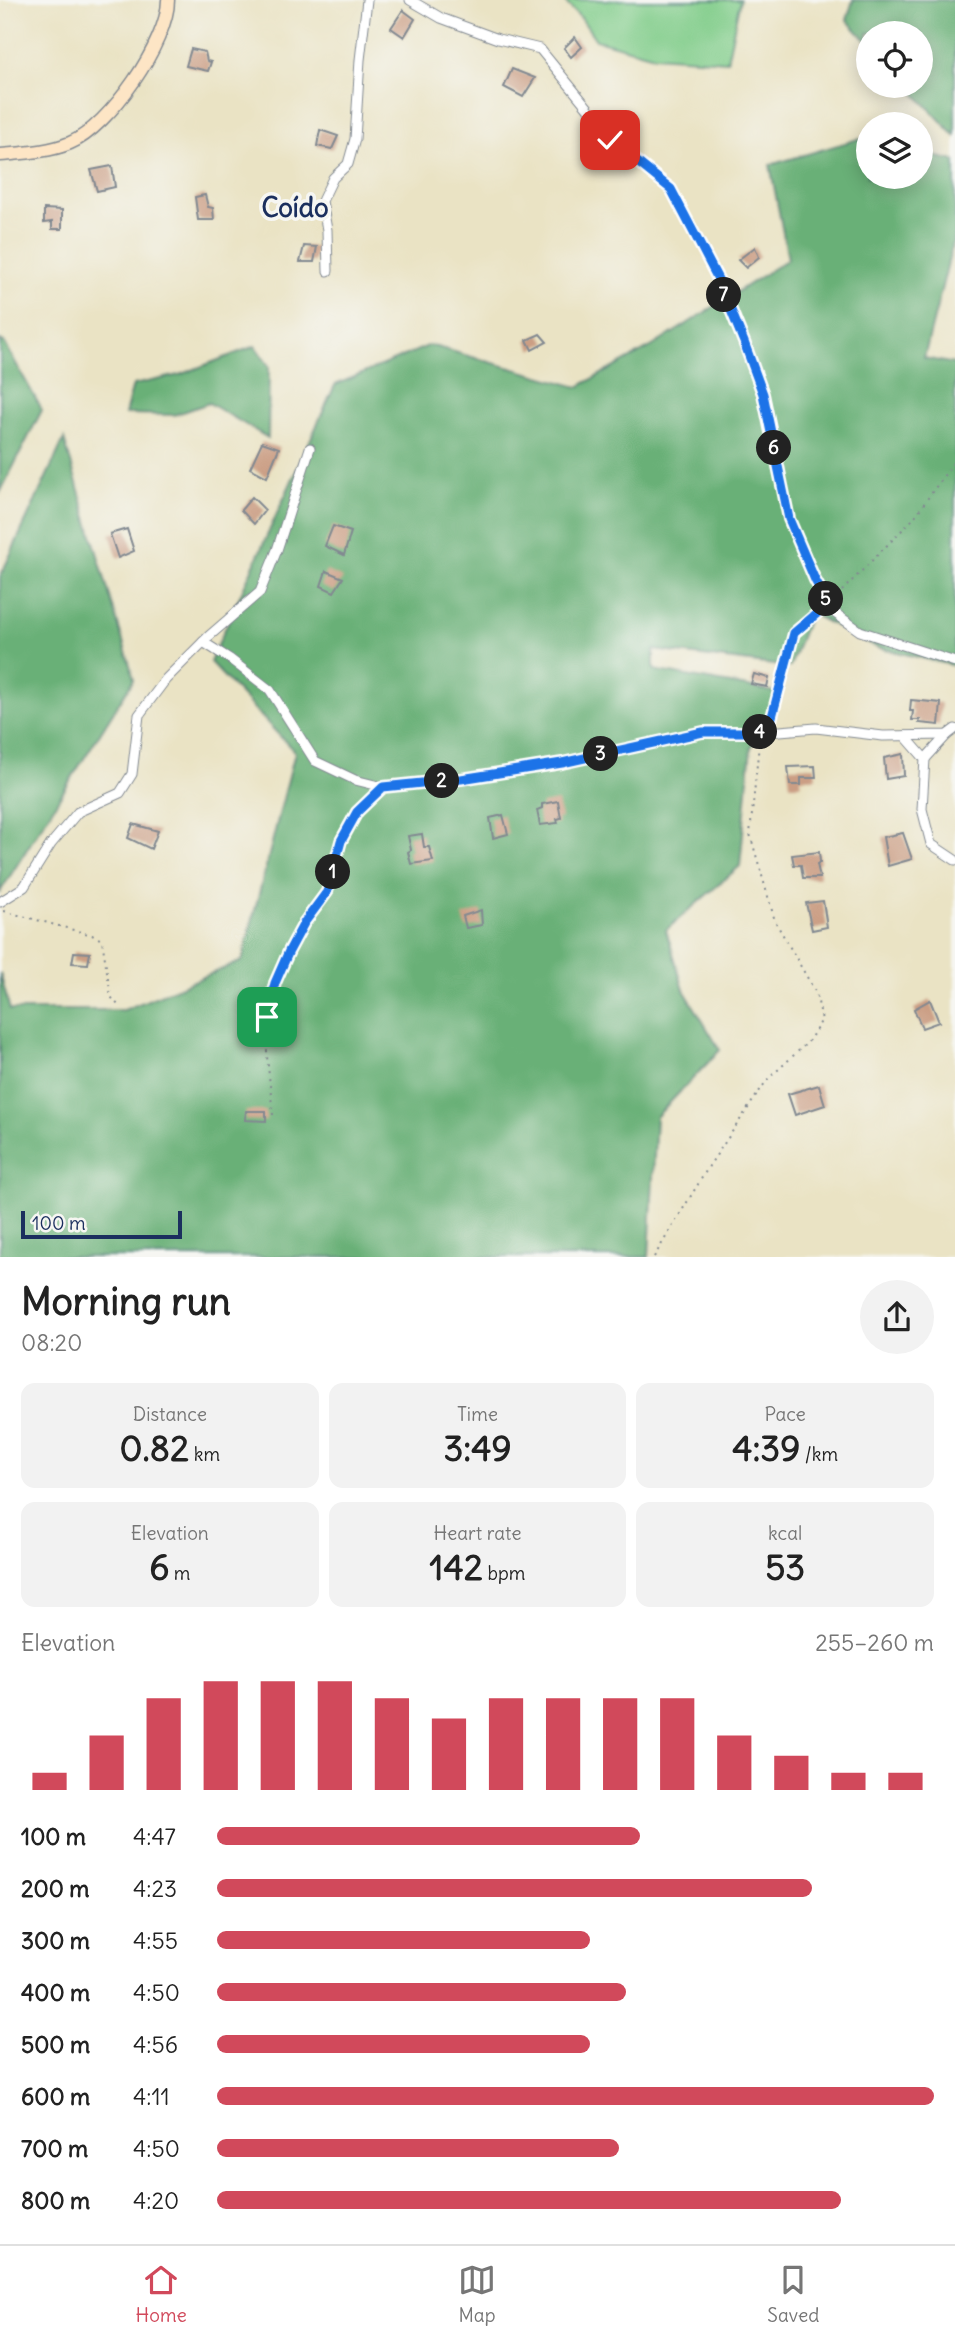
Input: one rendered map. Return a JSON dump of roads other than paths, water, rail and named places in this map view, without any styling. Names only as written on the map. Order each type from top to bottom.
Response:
[{"type":"street","points":[[0,155],[69,144],[95,128],[120,100],[146,60],[162,31],[168,13],[168,0]]},
{"type":"street","points":[[328,271],[327,230],[322,201],[332,178],[348,164],[355,139],[367,0]]},
{"type":"street","points":[[411,0],[441,18],[498,39],[540,49],[610,140],[671,189],[719,281],[744,342],[763,394],[789,519],[815,580],[832,611],[860,631],[955,662]]},
{"type":"street","points":[[0,902],[24,887],[51,844],[78,812],[120,793],[132,775],[139,715],[166,679],[260,592],[277,550],[310,448]]},
{"type":"street","points":[[203,642],[270,690],[315,761],[355,780],[383,787],[461,779],[562,763],[703,732],[768,732],[816,728],[883,736],[951,732]]},
{"type":"street","points":[[951,732],[925,759],[922,809],[931,844],[955,860]]},
{"type":"street","points":[[905,736],[925,759]]},
{"type":"district","name":"Coído","points":[[295,207]]}]
